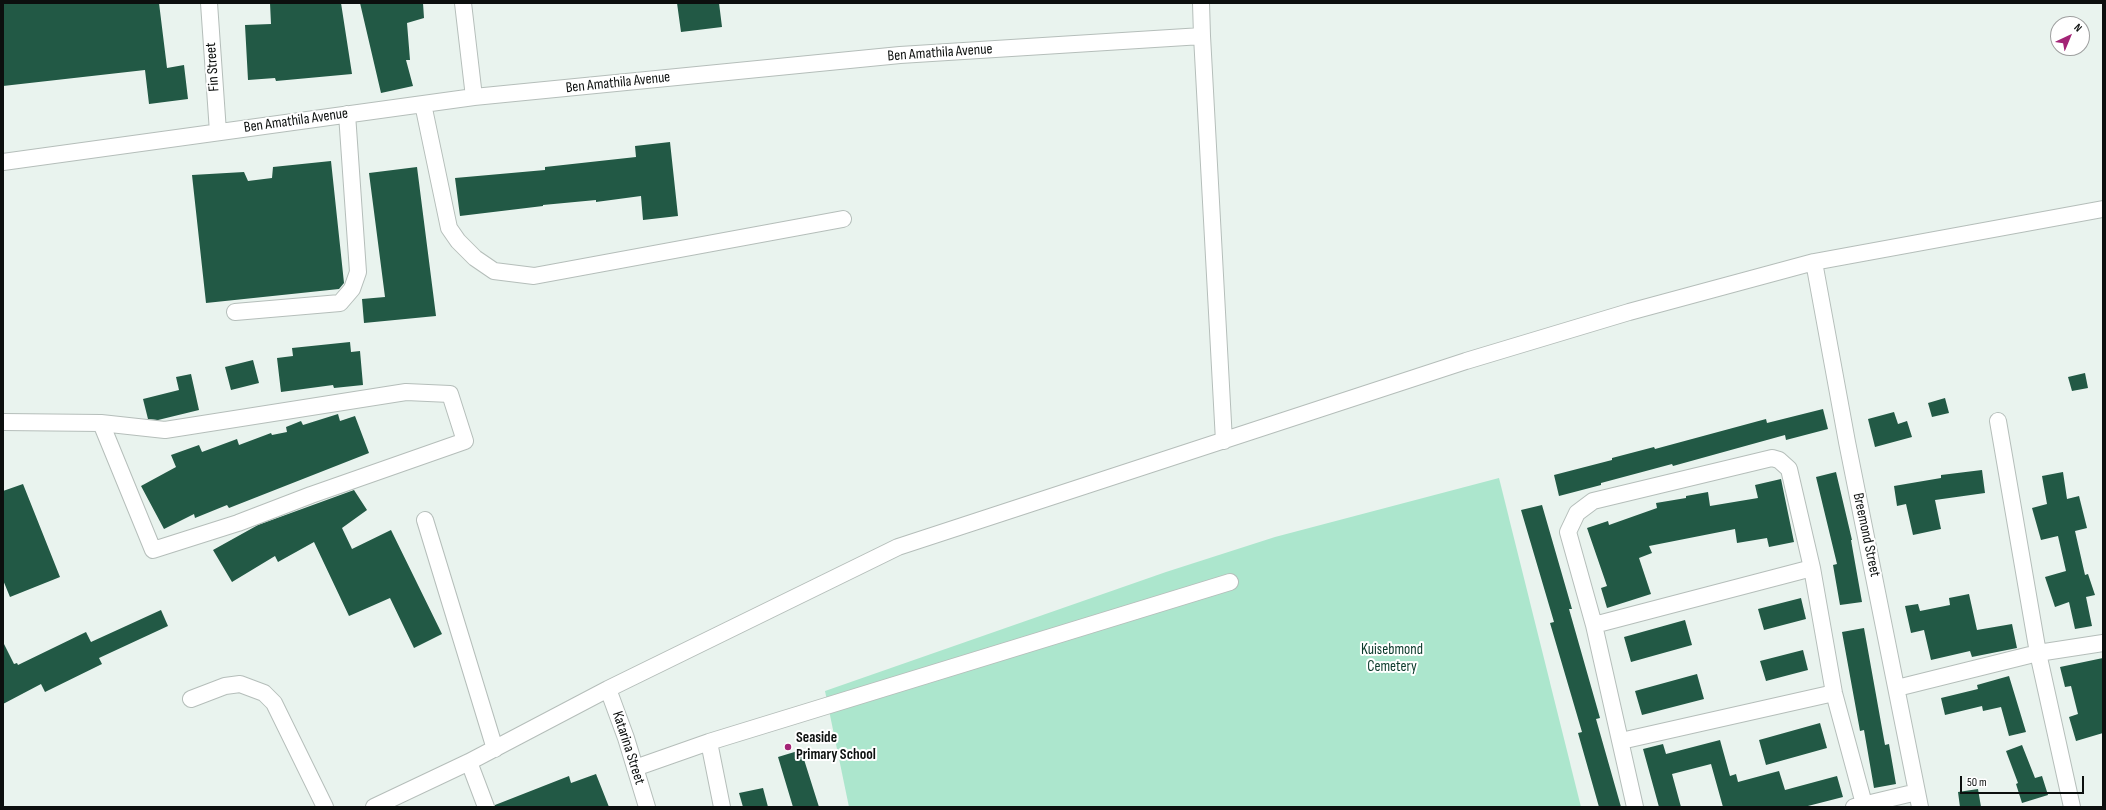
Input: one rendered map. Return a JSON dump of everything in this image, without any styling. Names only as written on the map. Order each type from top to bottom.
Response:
[{"type":"street","name":"Fin Street","points":[[209,3],[218,132]]},
{"type":"street","points":[[1200,3],[1224,441]]},
{"type":"street","points":[[467,4],[474,97]]},
{"type":"street","name":"Ben Amathila Avenue","points":[[3,162],[474,97],[900,55],[1202,36]]},
{"type":"street","points":[[423,104],[449,228],[469,252],[494,271],[534,276],[843,219]]},
{"type":"street","points":[[235,312],[340,303],[352,289],[358,272],[347,114]]},
{"type":"street","points":[[374,807],[469,762],[608,689],[898,547],[1466,361],[1628,312],[1814,262],[2103,209]]},
{"type":"street","name":"Breemond Street","points":[[1814,262],[1847,442],[1918,800]]},
{"type":"street","points":[[3,422],[101,424],[165,430],[414,392],[450,394],[465,441],[238,522],[153,550],[101,424]]},
{"type":"street","points":[[1998,421],[2038,653],[2072,807]]},
{"type":"street","points":[[1636,807],[1594,625],[1568,532],[1577,513],[1593,501],[1772,458],[1779,460],[1789,469],[1812,568],[1834,693],[1859,806],[1918,800]]},
{"type":"street","points":[[425,520],[495,749]]},
{"type":"street","points":[[1594,625],[1812,568]]},
{"type":"street","points":[[635,768],[709,742],[1230,582]]},
{"type":"street","points":[[1897,688],[2038,653],[2103,642]]},
{"type":"street","points":[[192,700],[225,686],[240,684],[264,693],[274,702],[325,807]]},
{"type":"street","name":"Katarina Street","points":[[608,689],[626,738],[647,807]]},
{"type":"street","points":[[1621,741],[1834,693]]},
{"type":"street","points":[[709,742],[722,807]]},
{"type":"street","points":[[469,762],[486,807]]},
{"type":"green space","name":"Kuisebmond Cemetery","points":[[1499,478],[1581,807],[849,807],[825,691],[1166,572],[1275,537]]},
{"type":"building","points":[[3,3],[159,3],[167,68],[184,65],[188,99],[149,104],[145,70],[3,86]]},
{"type":"building","points":[[270,3],[341,3],[352,74],[276,81],[275,78],[248,80],[245,25],[271,24]]},
{"type":"building","points":[[360,3],[423,3],[424,18],[407,23],[410,60],[406,60],[413,86],[381,93]]},
{"type":"building","points":[[677,3],[719,3],[722,27],[681,32]]},
{"type":"building","points":[[670,142],[678,216],[643,220],[641,196],[596,202],[596,200],[543,205],[460,216],[455,178],[545,170],[545,167],[636,157],[635,146]]},
{"type":"building","points":[[331,161],[344,283],[339,289],[206,303],[192,175],[244,172],[248,181],[272,178],[273,167]]},
{"type":"building","points":[[417,167],[436,316],[364,323],[362,299],[385,297],[369,173]]},
{"type":"building","points":[[350,342],[351,352],[360,351],[363,385],[334,388],[333,385],[281,392],[277,358],[293,356],[292,348]]},
{"type":"building","points":[[253,360],[259,383],[231,390],[225,367]]},
{"type":"building","points":[[2085,373],[2088,388],[2072,391],[2068,377]]},
{"type":"building","points":[[191,374],[199,410],[158,420],[148,419],[143,399],[179,390],[176,377]]},
{"type":"building","points":[[1945,398],[1949,413],[1932,417],[1928,403]]},
{"type":"building","points":[[1823,409],[1828,429],[1786,440],[1785,435],[1673,466],[1672,464],[1601,483],[1601,485],[1559,496],[1554,475],[1612,460],[1612,458],[1654,447],[1655,449],[1766,419],[1767,423]]},
{"type":"building","points":[[1894,412],[1898,424],[1907,421],[1912,437],[1875,447],[1868,419]]},
{"type":"building","points":[[338,414],[340,421],[355,416],[369,453],[229,508],[227,505],[195,518],[194,514],[164,529],[141,486],[176,467],[171,455],[199,445],[202,452],[237,439],[239,445],[271,433],[272,435],[287,432],[286,427],[301,421],[303,425]]},
{"type":"building","points":[[1982,470],[1985,493],[1935,500],[1941,529],[1913,535],[1906,504],[1897,506],[1894,486],[1941,478],[1941,475]]},
{"type":"building","points":[[1836,472],[1852,540],[1862,602],[1840,605],[1833,565],[1837,564],[1816,477]]},
{"type":"building","points":[[2063,472],[2067,499],[2079,496],[2087,528],[2075,531],[2085,575],[2088,574],[2095,595],[2086,597],[2092,626],[2075,629],[2069,602],[2055,607],[2045,577],[2066,571],[2058,536],[2041,540],[2032,508],[2047,504],[2042,476]]},
{"type":"building","points":[[1781,479],[1794,542],[1769,547],[1767,538],[1737,543],[1735,529],[1649,546],[1652,553],[1639,558],[1651,594],[1607,608],[1601,588],[1607,586],[1587,528],[1608,521],[1609,525],[1657,508],[1656,503],[1686,498],[1686,496],[1708,492],[1710,506],[1758,498],[1755,485]]},
{"type":"building","points":[[23,484],[60,577],[10,597],[3,580],[3,491]]},
{"type":"building","points":[[354,490],[367,510],[342,528],[352,549],[391,530],[442,634],[414,648],[390,598],[349,616],[314,542],[278,562],[275,556],[232,582],[213,550],[258,525]]},
{"type":"building","points":[[1542,505],[1572,609],[1569,609],[1600,718],[1596,719],[1621,807],[1599,807],[1578,733],[1582,732],[1550,623],[1554,622],[1521,510]]},
{"type":"building","points":[[1969,594],[1977,630],[2012,624],[2017,648],[1972,657],[1970,651],[1931,660],[1924,630],[1911,633],[1905,606],[1918,604],[1920,611],[1950,605],[1949,598]]},
{"type":"building","points":[[1801,598],[1806,619],[1764,630],[1758,609]]},
{"type":"building","points":[[161,610],[168,626],[99,658],[102,664],[45,692],[41,684],[3,704],[3,642],[14,664],[17,663],[18,665],[86,632],[91,642]]},
{"type":"building","points":[[1685,620],[1692,645],[1631,662],[1624,637]]},
{"type":"building","points":[[1864,628],[1885,745],[1889,744],[1896,784],[1874,788],[1864,730],[1860,731],[1842,632]]},
{"type":"building","points":[[1803,650],[1808,670],[1766,681],[1760,661]]},
{"type":"building","points":[[2103,658],[2103,733],[2076,741],[2069,717],[2078,714],[2071,686],[2065,687],[2060,667]]},
{"type":"building","points":[[1697,674],[1704,699],[1642,715],[1635,691]]},
{"type":"building","points":[[2009,676],[2026,732],[2009,736],[2001,707],[1983,711],[1982,706],[1945,715],[1941,698],[1978,689],[1977,685]]},
{"type":"building","points":[[1820,723],[1827,748],[1766,765],[1759,740]]},
{"type":"building","points":[[1720,740],[1730,776],[1736,774],[1738,782],[1779,771],[1785,790],[1837,776],[1843,797],[1804,807],[1723,807],[1711,764],[1672,774],[1681,807],[1659,807],[1643,749],[1663,744],[1666,754]]},
{"type":"building","points":[[2022,745],[2035,778],[2042,776],[2048,795],[2022,803],[2016,784],[2018,783],[2006,751]]},
{"type":"building","points":[[801,750],[819,807],[793,807],[778,757]]},
{"type":"building","points":[[596,774],[609,807],[495,807],[495,805],[569,776],[571,783]]},
{"type":"building","points":[[763,788],[768,807],[743,807],[739,793]]},
{"type":"building","points":[[1978,789],[1981,807],[1960,807],[1958,792]]},
{"type":"place","name":"Seaside Primary School","points":[[788,747]]}]
